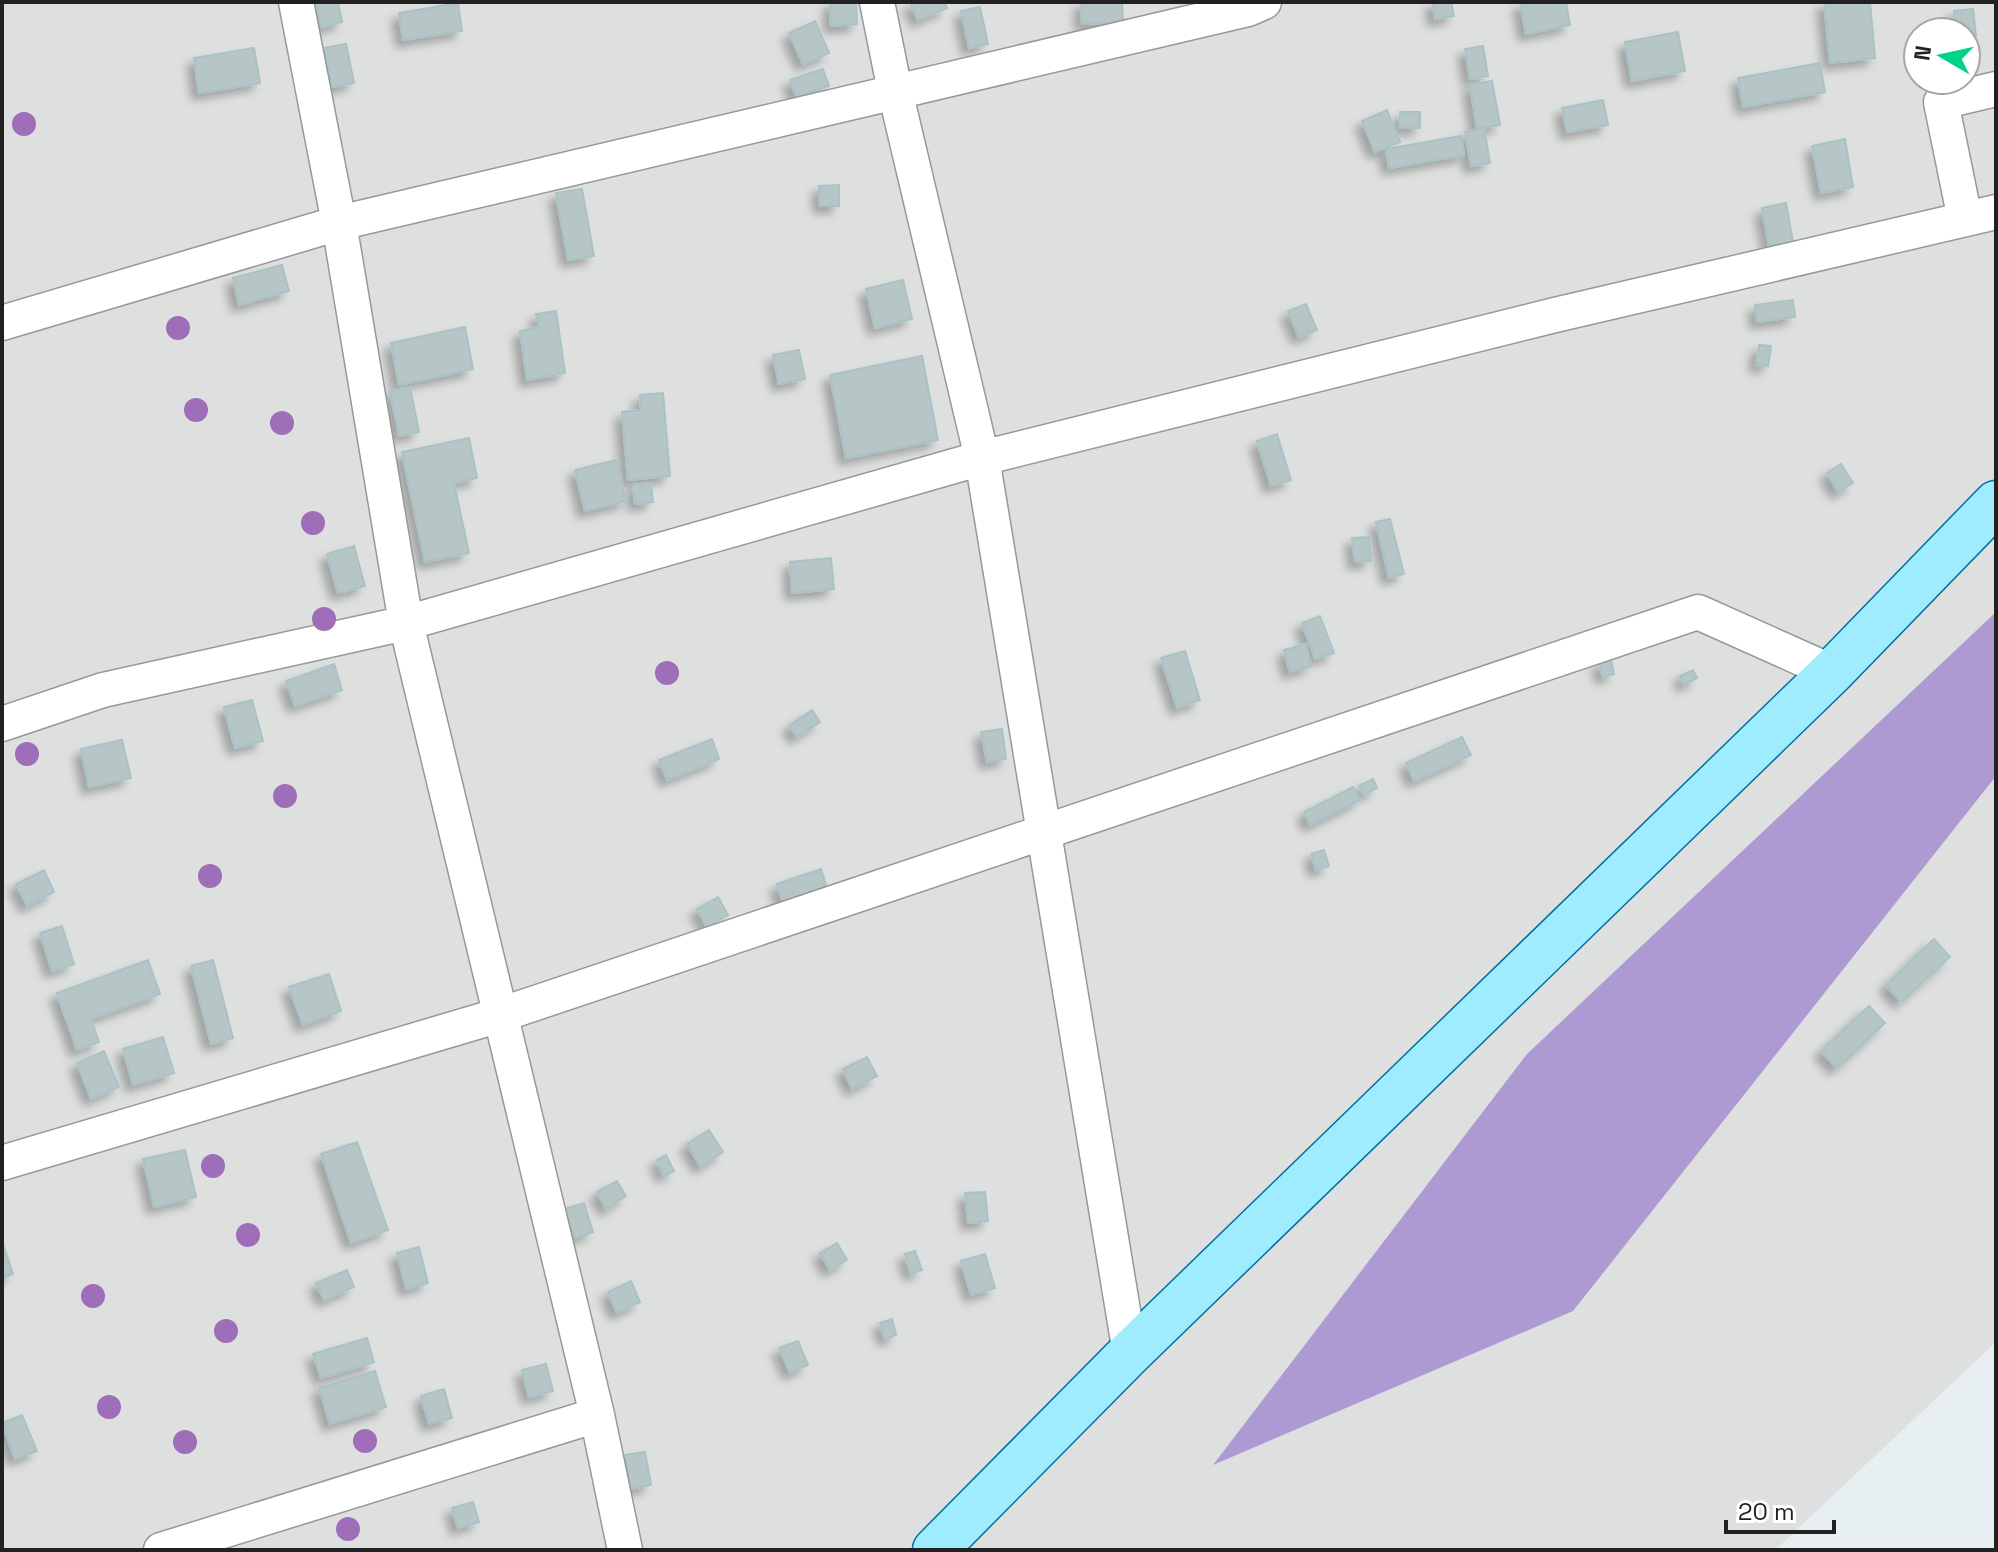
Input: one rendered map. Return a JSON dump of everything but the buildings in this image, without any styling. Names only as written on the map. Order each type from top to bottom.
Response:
[{"type":"main road","points":[[935,1550],[1130,1353],[1832,672],[1996,503]]},
{"type":"street","points":[[296,2],[339,223],[406,623],[463,848],[500,1015],[597,1415],[625,1550]]},
{"type":"street","points":[[877,2],[895,91],[982,458],[1130,1353]]},
{"type":"street","points":[[2,323],[339,223],[1248,9],[1264,2]]},
{"type":"street","points":[[2,724],[103,690],[406,623],[982,458],[1555,315],[1980,216],[1941,102],[1996,89]]},
{"type":"street","points":[[2,1163],[500,1015],[1698,612],[1832,672]]},
{"type":"street","points":[[161,1550],[597,1415]]},
{"type":"shaded area","points":[[2,2],[1996,2],[1996,1342],[1775,1550],[2,1550]]},
{"type":"shaded area","points":[[1996,612],[1996,776],[1573,1311],[1213,1465],[1527,1054]]}]
